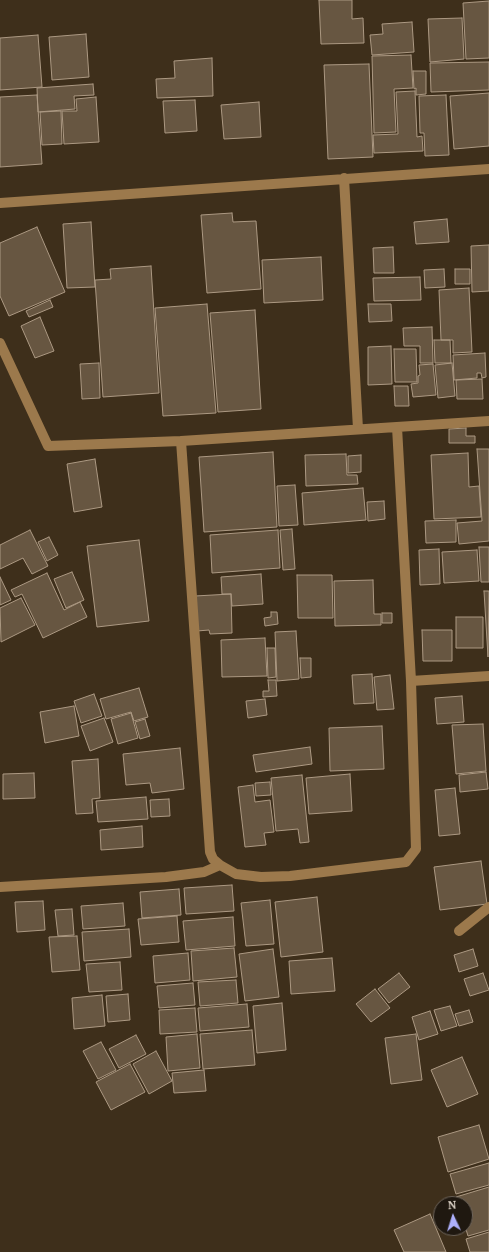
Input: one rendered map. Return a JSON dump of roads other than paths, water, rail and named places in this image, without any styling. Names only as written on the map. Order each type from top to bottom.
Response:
[{"type":"street","points":[[0,203],[489,168]]},
{"type":"street","points":[[344,178],[358,429]]},
{"type":"street","points":[[0,343],[48,446],[181,441],[489,421]]},
{"type":"street","points":[[181,441],[208,843],[213,859],[220,865],[236,874],[261,877],[290,876],[406,862],[416,849],[411,680],[397,427]]},
{"type":"street","points":[[411,680],[489,676]]},
{"type":"street","points":[[0,887],[166,877],[204,872],[220,865]]},
{"type":"street","points":[[459,931],[489,907]]}]
